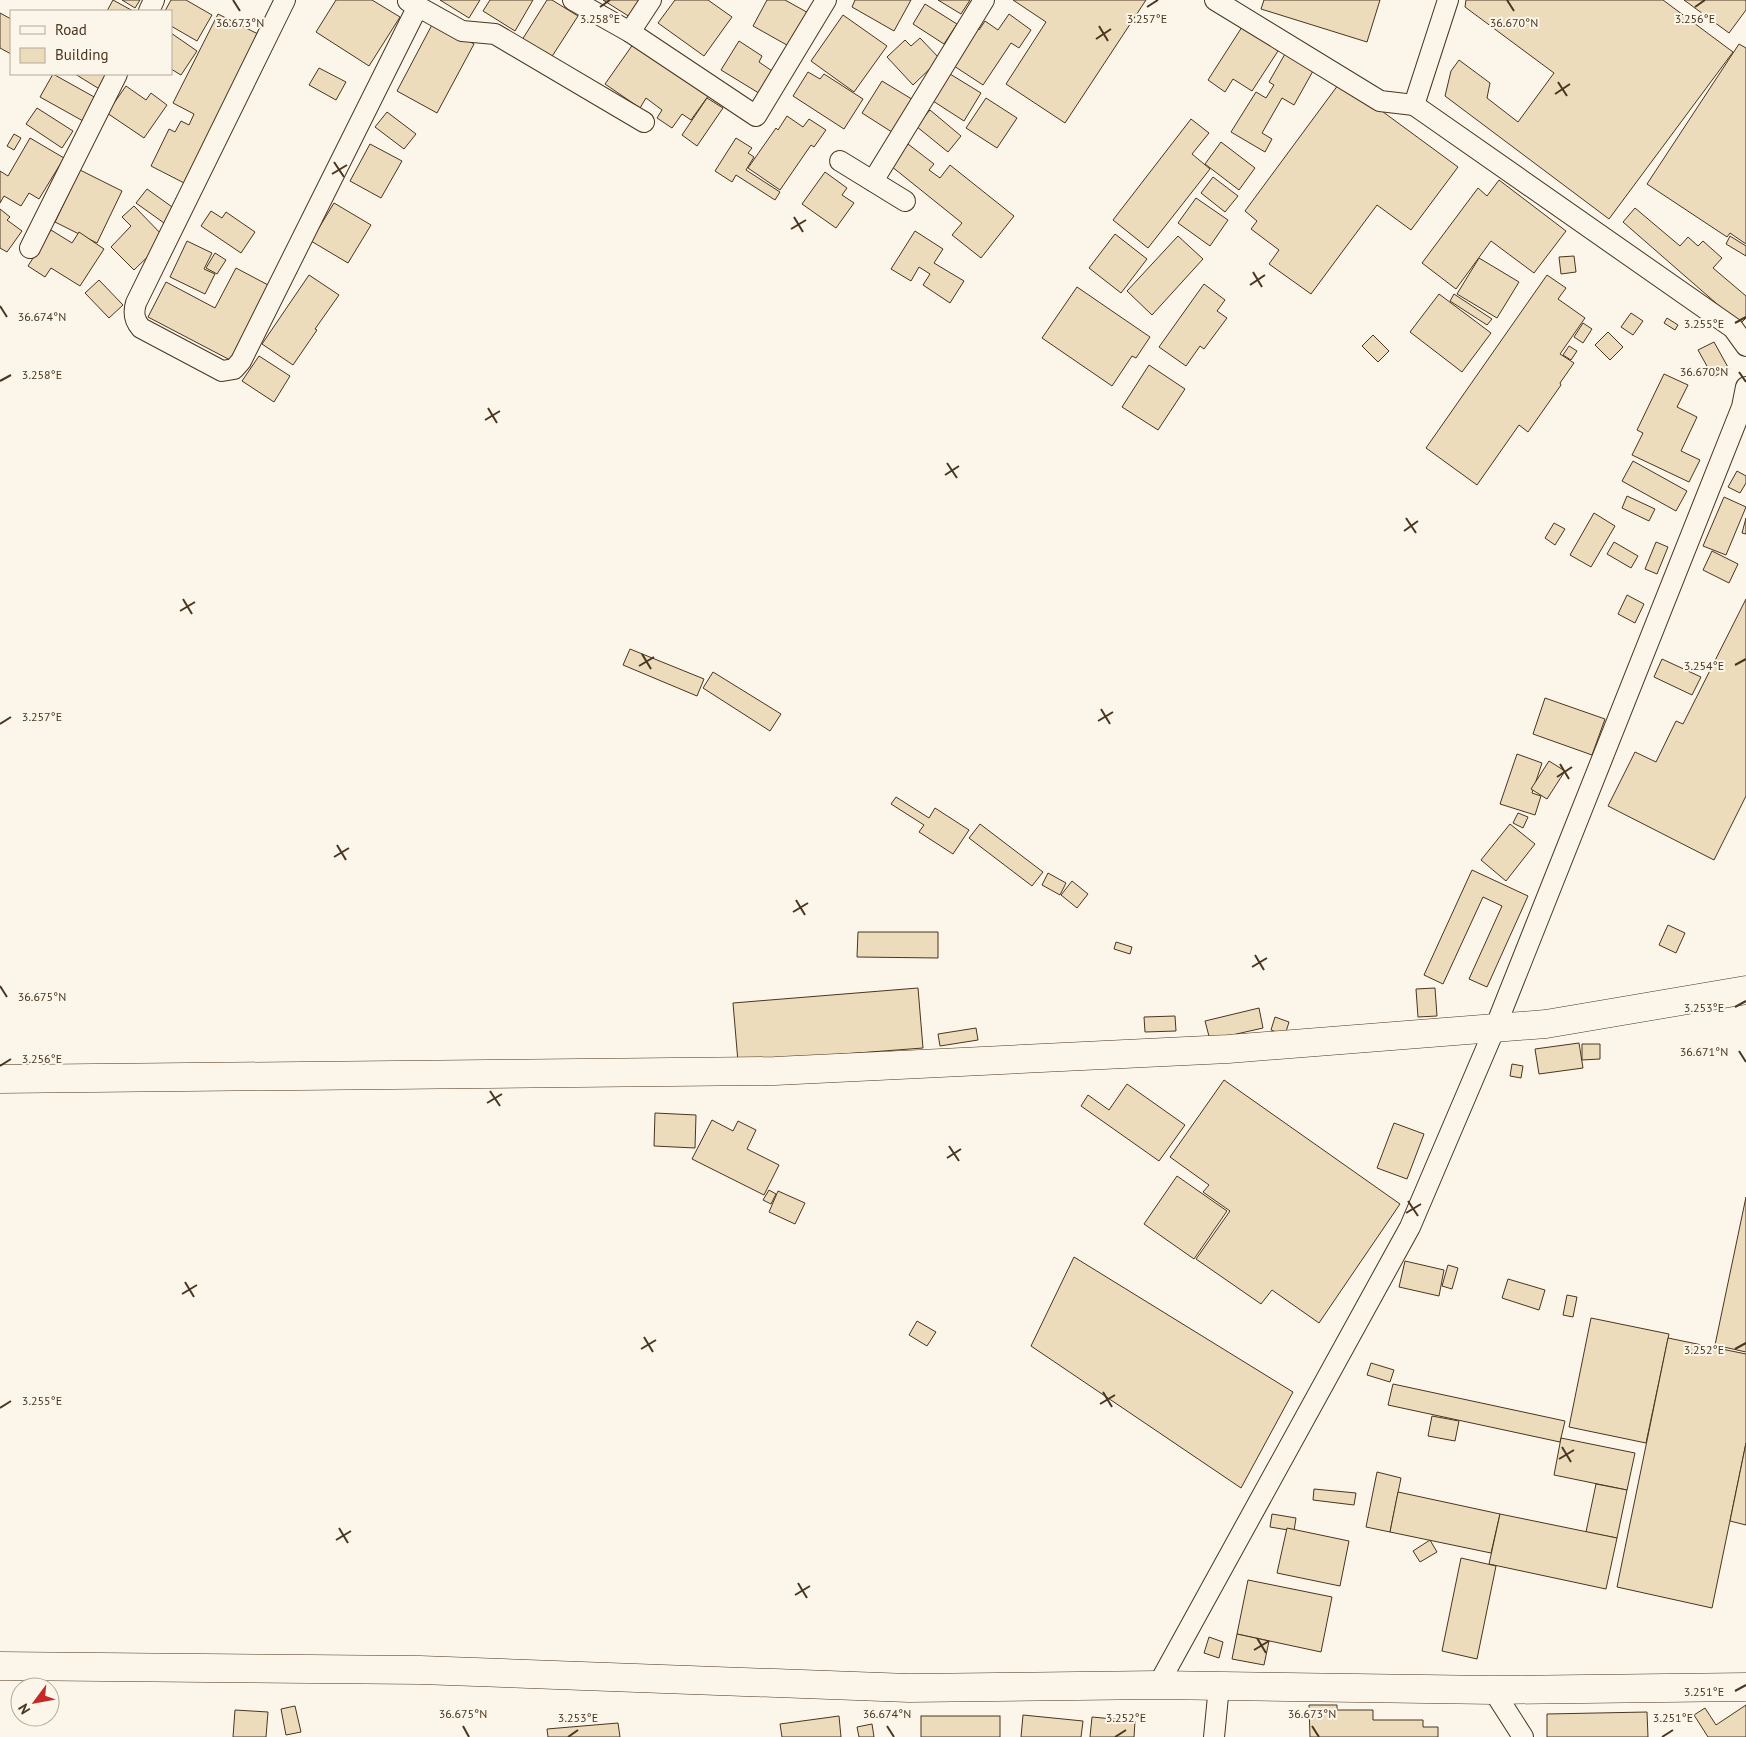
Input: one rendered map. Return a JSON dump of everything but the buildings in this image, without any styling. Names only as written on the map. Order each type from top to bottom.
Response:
[{"type":"main road","points":[[0,1079],[775,1071],[1228,1049],[1546,1024],[1746,990]]},
{"type":"main road","points":[[0,1666],[420,1670],[909,1688],[1158,1685],[1493,1690],[1746,1687]]},
{"type":"street","points":[[285,0],[134,309],[134,316],[141,328],[222,371],[234,369],[241,361],[413,3],[462,31],[495,34],[644,122]]},
{"type":"street","points":[[573,0],[630,32],[756,116],[826,0]]},
{"type":"street","points":[[630,32],[651,0]]},
{"type":"street","points":[[873,181],[984,0]]},
{"type":"street","points":[[1215,0],[1380,100],[1414,105],[1733,328],[1746,346]]},
{"type":"street","points":[[1414,105],[1448,0]]},
{"type":"street","points":[[30,248],[116,75]]},
{"type":"street","points":[[840,161],[905,201]]},
{"type":"street","points":[[1158,1685],[1410,1226],[1495,1028],[1742,407],[1746,387]]},
{"type":"street","points":[[1214,1737],[1219,1686]]},
{"type":"street","points":[[1493,1690],[1523,1737]]}]
